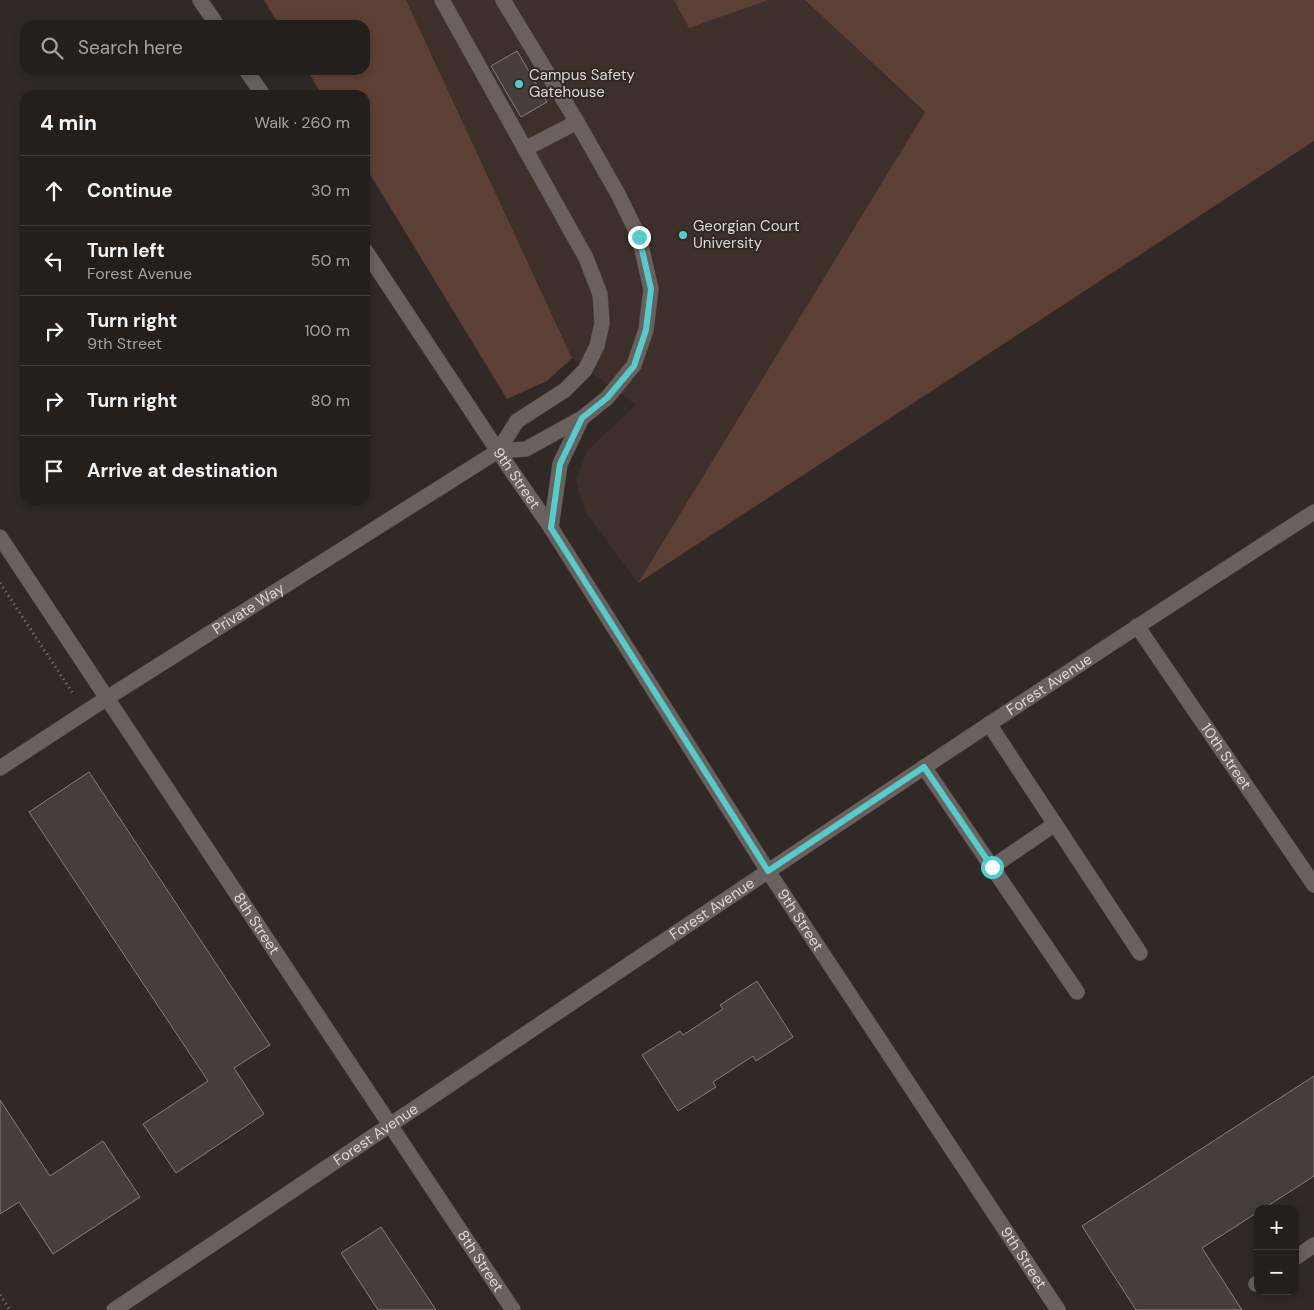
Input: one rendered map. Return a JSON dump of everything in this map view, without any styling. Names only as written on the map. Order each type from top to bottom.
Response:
[{"type":"street","points":[[200,0],[214,20]]},
{"type":"street","points":[[442,0],[586,258],[600,294],[602,323],[596,346],[585,370],[565,390],[517,422],[498,451]]},
{"type":"street","points":[[498,451],[526,449],[582,418],[607,398],[634,366],[646,330],[651,289],[639,237],[618,194],[503,0]]},
{"type":"street","points":[[249,75],[260,90]]},
{"type":"street","points":[[525,149],[577,122]]},
{"type":"street","name":"9th Street","points":[[370,258],[551,528],[768,871],[1058,1310]]},
{"type":"street","points":[[551,528],[560,464],[582,418]]},
{"type":"street","name":"Private Way","points":[[0,768],[85,712],[498,451]]},
{"type":"street","name":"Forest Avenue","points":[[114,1310],[924,767],[1314,512]]},
{"type":"street","name":"8th Street","points":[[0,537],[513,1310]]},
{"type":"street","name":"10th Street","points":[[1137,626],[1310,870],[1314,885]]},
{"type":"street","points":[[989,724],[1140,954]]},
{"type":"street","points":[[924,767],[1077,992]]},
{"type":"street","points":[[992,867],[1054,824]]},
{"type":"street","points":[[1299,1255],[1314,1245]]},
{"type":"path","points":[[0,583],[85,712]]},
{"type":"path","points":[[0,1295],[10,1310]]},
{"type":"shaded area","points":[[264,0],[406,0],[572,358],[547,381],[507,399],[370,174],[370,90],[319,90],[310,75],[370,75],[370,20],[276,20]]},
{"type":"shaded area","name":"Georgian Court University","points":[[406,0],[674,0],[689,27],[768,0],[805,0],[925,112],[638,583],[585,511],[576,481],[587,451],[636,405],[572,358]]},
{"type":"shaded area","points":[[674,0],[768,0],[689,28]]},
{"type":"shaded area","points":[[805,0],[1314,0],[1314,141],[638,583],[925,112]]},
{"type":"building","name":"Campus Safety Gatehouse","points":[[517,51],[547,102],[521,117],[491,66]]},
{"type":"building","points":[[89,772],[270,1045],[234,1068],[264,1114],[176,1173],[143,1124],[208,1081],[29,812]]},
{"type":"building","points":[[757,981],[793,1037],[756,1061],[753,1056],[713,1082],[716,1087],[678,1111],[642,1055],[680,1031],[683,1035],[723,1009],[720,1005]]},
{"type":"building","points":[[1314,1076],[1314,1176],[1269,1205],[1254,1205],[1254,1215],[1202,1248],[1242,1310],[1136,1310],[1082,1226]]},
{"type":"building","points":[[0,1100],[50,1176],[103,1141],[140,1197],[53,1254],[19,1202],[0,1214]]},
{"type":"building","points":[[381,1227],[436,1310],[378,1310],[341,1253]]},
{"type":"place","name":"Campus Safety Gatehouse","points":[[519,84]]},
{"type":"place","name":"Georgian Court University","points":[[683,235]]},
{"type":"route","points":[[639,237],[651,289],[646,330],[634,366],[607,398],[582,418],[560,464],[551,528],[768,871],[924,767],[992,867]]}]
